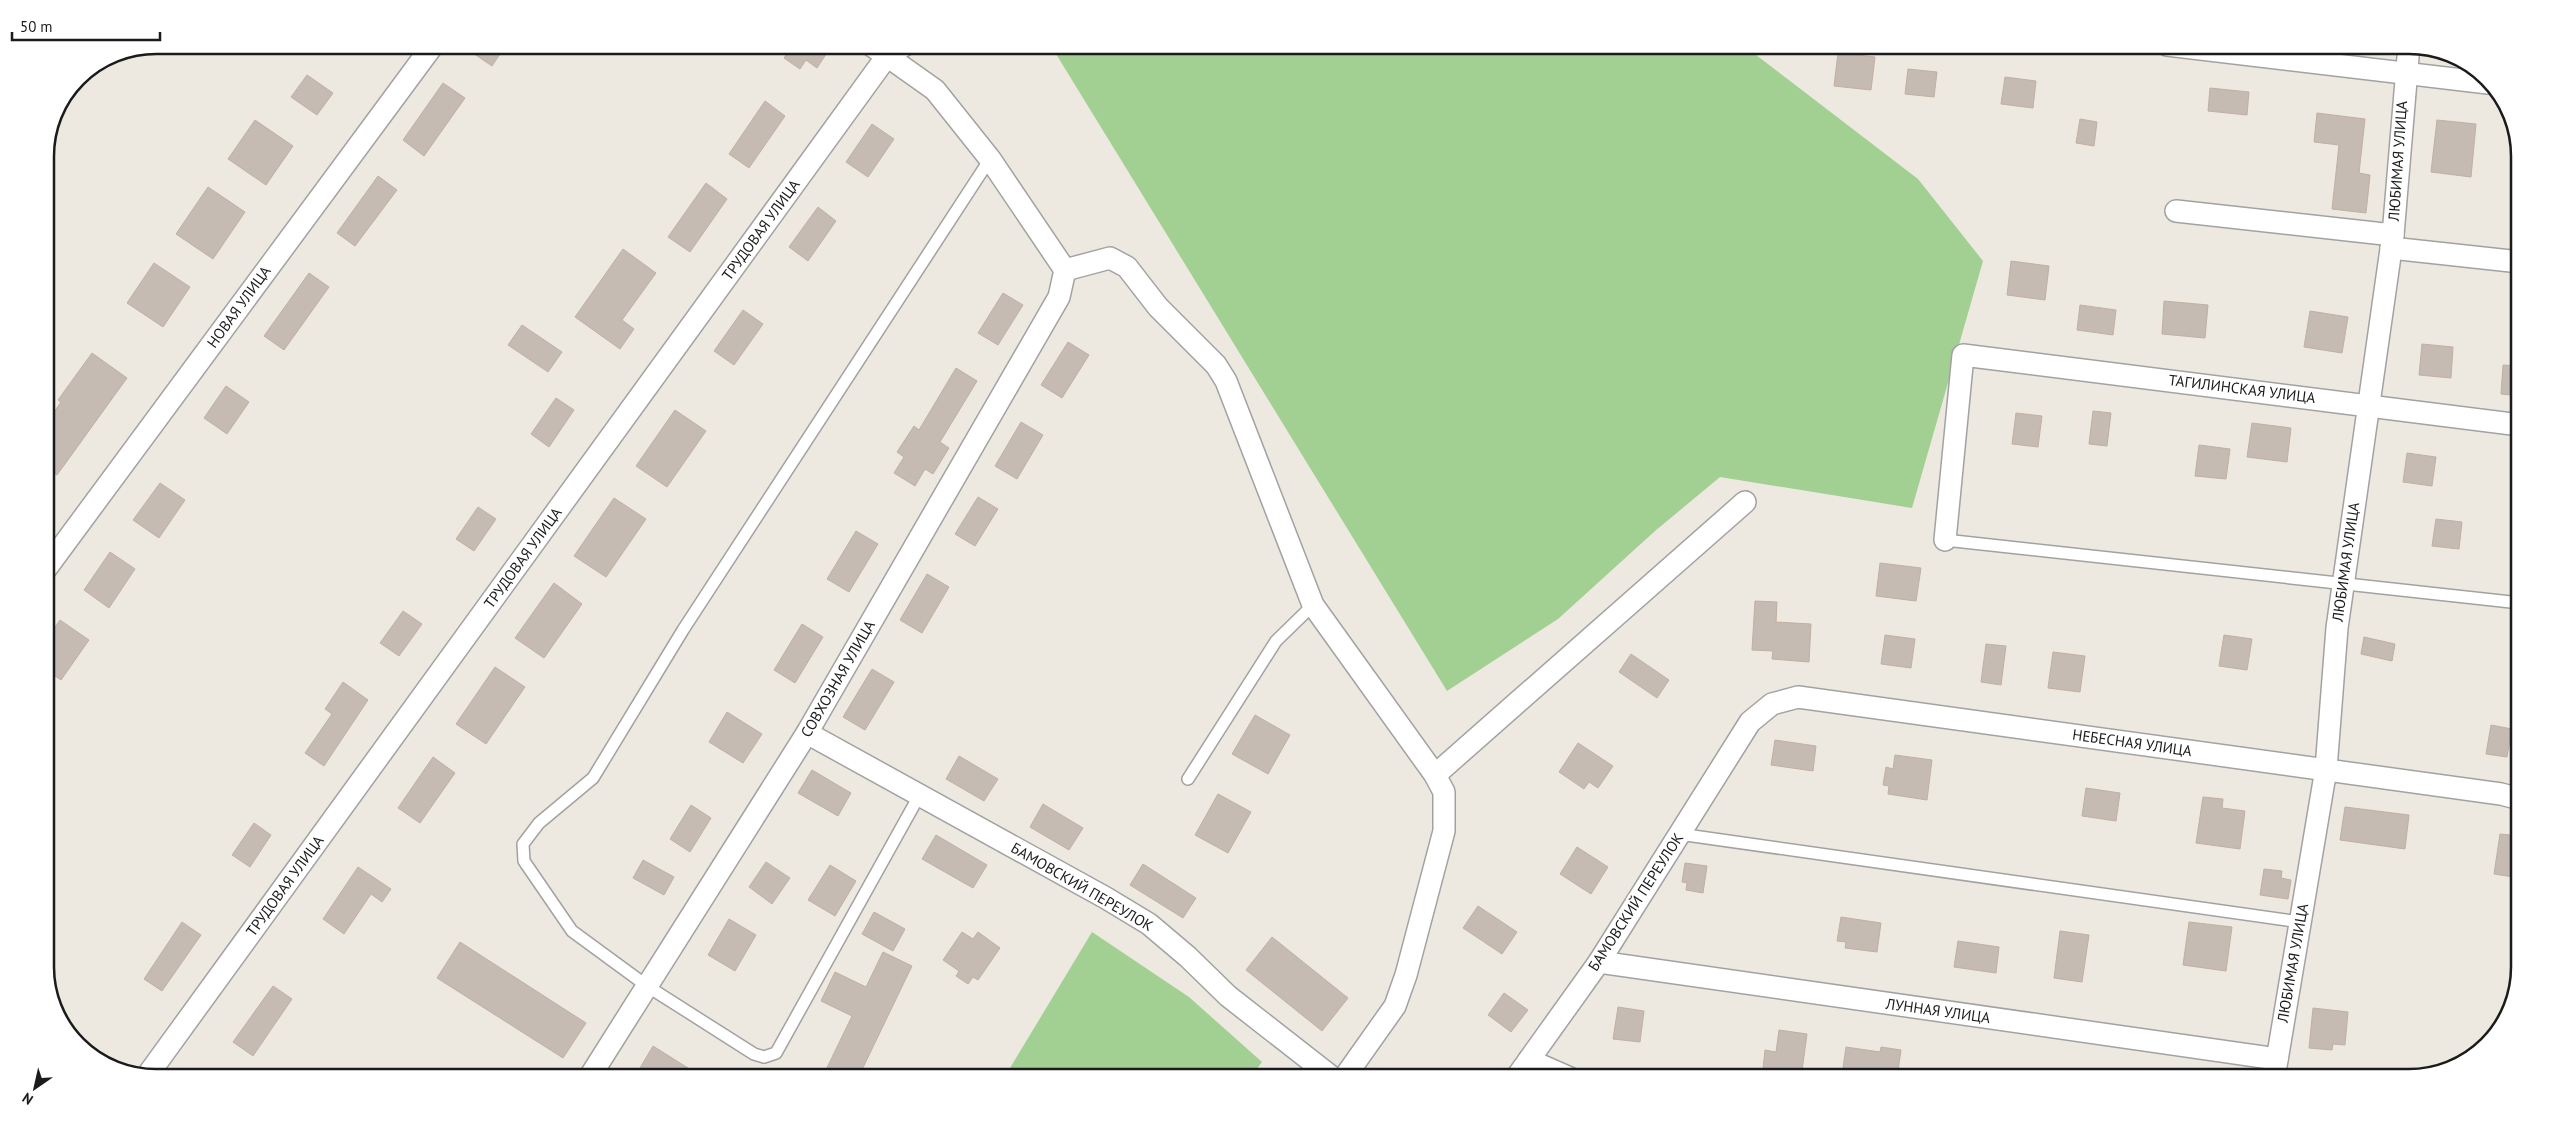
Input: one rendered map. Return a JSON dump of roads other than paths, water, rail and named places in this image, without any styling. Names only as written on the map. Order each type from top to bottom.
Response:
[{"type":"street","name":"НОВАЯ УЛИЦА","points":[[54,558],[426,54]]},
{"type":"street","name":"ТРУДОВАЯ УЛИЦА","points":[[152,1069],[884,54]]},
{"type":"street","points":[[894,54],[935,90],[990,159],[1065,270],[1110,258],[1127,267],[1158,307],[1216,365],[1226,380],[1312,606],[1435,775],[1444,792],[1444,831],[1406,975],[1395,1006],[1350,1069]]},
{"type":"street","points":[[2244,54],[2481,82]]},
{"type":"street","name":"ЛЮБИМАЯ УЛИЦА","points":[[2276,1069],[2326,770],[2343,584],[2392,242],[2408,54]]},
{"type":"street","points":[[2176,211],[2511,261]]},
{"type":"street","name":"СОВХОЗНАЯ УЛИЦА","points":[[595,1069],[807,733],[1059,297],[1065,270]]},
{"type":"street","name":"ТАГИЛИНСКАЯ УЛИЦА","points":[[1945,540],[1963,355],[2368,404],[2511,424]]},
{"type":"street","points":[[1435,775],[1745,502]]},
{"type":"street","name":"НЕБЕСНАЯ УЛИЦА","points":[[1750,722],[1772,704],[1798,697],[2511,797]]},
{"type":"street","name":"БАМОВСКИЙ ПЕРЕУЛОК","points":[[1522,1069],[1598,962],[1750,722]]},
{"type":"street","name":"БАМОВСКИЙ ПЕРЕУЛОК","points":[[807,733],[918,796],[1098,893],[1149,924],[1188,957],[1228,996],[1321,1069]]},
{"type":"street","name":"ЛУННАЯ УЛИЦА","points":[[1598,962],[2276,1069]]},
{"type":"street","points":[[1529,1060],[1550,1069]]},
{"type":"lane","points":[[918,796],[776,1053],[764,1057],[754,1054],[647,986],[572,931],[524,861],[524,844],[539,823],[593,778],[683,630],[990,159]]},
{"type":"lane","points":[[1945,540],[2511,603]]},
{"type":"lane","points":[[1188,779],[1276,641],[1312,606]]},
{"type":"lane","points":[[1679,834],[2300,922]]}]
